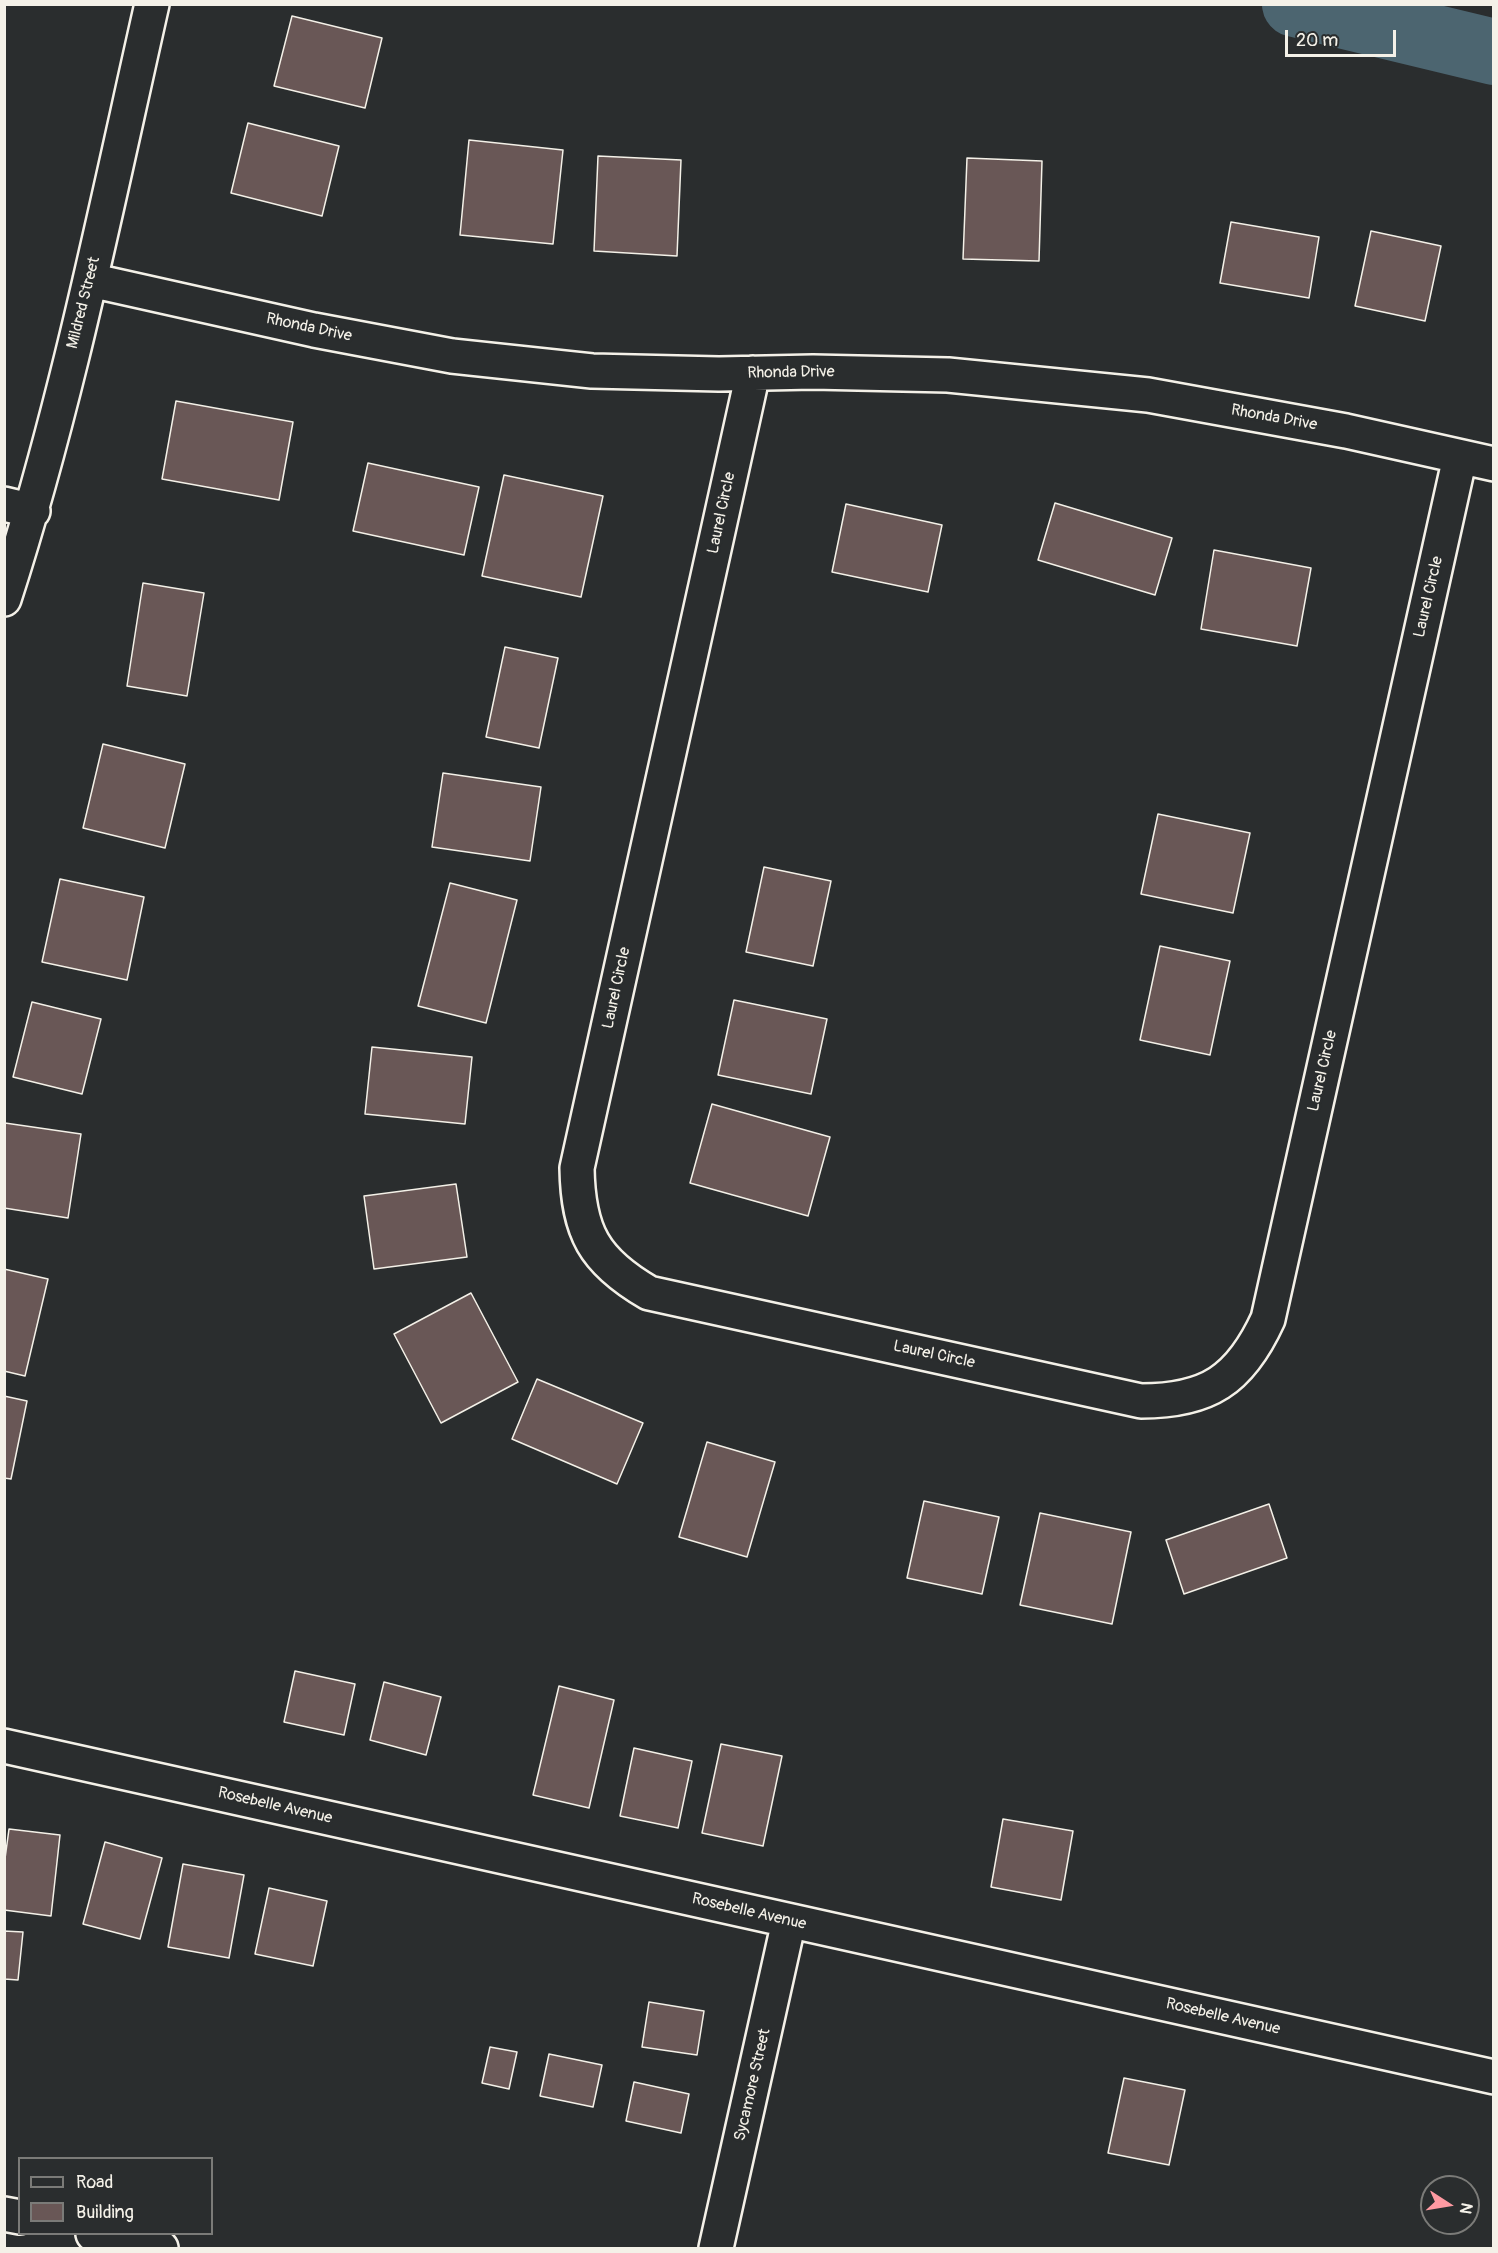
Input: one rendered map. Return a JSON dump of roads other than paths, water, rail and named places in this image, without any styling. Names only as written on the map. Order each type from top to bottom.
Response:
[{"type":"street","name":"Mildred Street","points":[[4,599],[19,508],[90,280],[152,5]]},
{"type":"street","name":"Rhonda Drive","points":[[90,280],[314,330],[452,356],[592,371],[948,375],[1148,394],[1346,431],[1494,464]]},
{"type":"street","name":"Laurel Circle","points":[[753,373],[577,1168],[577,1199],[585,1228],[601,1255],[622,1277],[649,1293],[1141,1401],[1171,1401],[1201,1393],[1210,1388],[1235,1371],[1255,1347],[1268,1319],[1460,457]]},
{"type":"street","name":"Rosebelle Avenue","points":[[4,1746],[1494,2078]]},
{"type":"street","name":"Sycamore Street","points":[[716,2248],[789,1921]]},
{"type":"street","points":[[98,2235],[161,2248]]},
{"type":"waterway","points":[[1295,4],[1494,52]]}]
